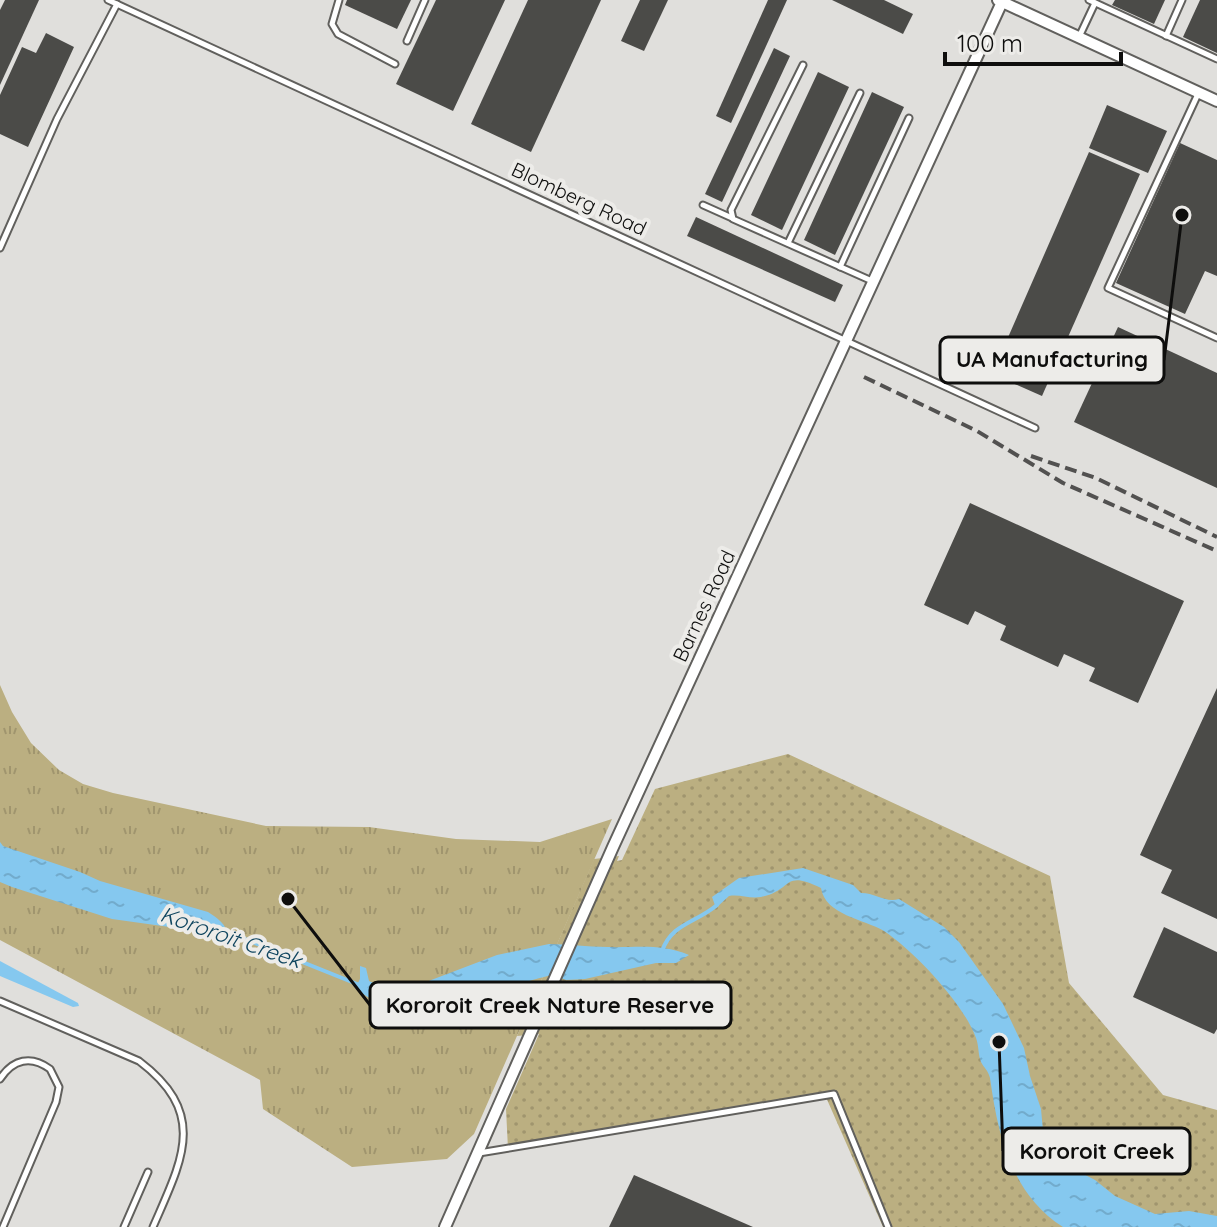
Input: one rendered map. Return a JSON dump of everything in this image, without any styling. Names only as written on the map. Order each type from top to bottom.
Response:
[{"type":"street","points":[[1000,1],[1217,101]]},
{"type":"street","name":"Barnes Road","points":[[445,1227],[611,853],[1000,1]]},
{"type":"lane","name":"Blomberg Road","points":[[108,0],[1035,428]]},
{"type":"lane","points":[[339,0],[332,24],[338,34],[395,64]]},
{"type":"lane","points":[[407,41],[425,0]]},
{"type":"lane","points":[[1166,36],[1182,0]]},
{"type":"lane","points":[[1078,38],[1093,1],[1217,59]]},
{"type":"lane","points":[[0,248],[57,119],[117,4]]},
{"type":"lane","points":[[733,219],[731,210],[803,65]]},
{"type":"lane","points":[[788,243],[860,93]]},
{"type":"lane","points":[[1199,93],[1108,288],[1217,338]]},
{"type":"lane","points":[[840,267],[909,118]]},
{"type":"lane","points":[[703,205],[873,282]]},
{"type":"lane","points":[[0,1001],[139,1061],[157,1075],[171,1092],[182,1121],[182,1155],[153,1227]]},
{"type":"lane","points":[[0,1079],[12,1064],[31,1061],[50,1069],[59,1087],[56,1102],[3,1227]]},
{"type":"lane","points":[[478,1154],[834,1094],[888,1227]]},
{"type":"lane","points":[[124,1227],[148,1172]]},
{"type":"green space","points":[[0,685],[31,743],[59,770],[83,784],[113,793],[266,826],[369,827],[456,839],[540,842],[612,819],[474,1134],[447,1159],[352,1167],[263,1109],[260,1080],[0,940]]},
{"type":"green space","points":[[788,754],[1050,876],[1069,983],[1163,1095],[1217,1110],[1217,1227],[883,1227],[825,1095],[508,1149],[506,1109],[539,1034],[517,1036],[594,859],[619,856],[617,861],[622,860],[655,789]]},
{"type":"water","name":"Kororoit Creek","points":[[0,842],[3,846],[100,881],[208,912],[223,924],[227,935],[218,938],[191,930],[112,919],[12,887],[0,882]]},
{"type":"water","points":[[803,868],[853,885],[861,893],[889,900],[899,899],[944,927],[959,942],[1003,1004],[1024,1048],[1041,1109],[1043,1131],[1053,1152],[1115,1196],[1155,1214],[1189,1211],[1217,1216],[1217,1227],[1063,1227],[1045,1213],[1031,1198],[1010,1162],[997,1121],[990,1078],[981,1062],[970,1024],[950,994],[909,951],[884,931],[837,910],[824,897],[821,888],[800,880],[761,897],[729,896],[716,908],[712,897],[739,878]]},
{"type":"water","name":"Kororoit Creek","points":[[549,944],[658,947],[689,955],[676,963],[656,963],[585,979],[566,980],[552,975],[480,995],[421,1005],[395,1005],[372,999],[356,987],[360,979],[360,966],[366,968],[369,981],[386,989],[396,989],[426,982],[497,955]]},
{"type":"water","points":[[0,961],[79,1006],[73,1007],[0,976]]},
{"type":"building","points":[[5,0],[39,0],[0,85],[0,10]]},
{"type":"building","points":[[347,0],[411,0],[397,29],[345,5]]},
{"type":"building","points":[[436,0],[505,0],[453,111],[396,84]]},
{"type":"building","points":[[528,0],[601,0],[531,152],[471,124]]},
{"type":"building","points":[[640,0],[668,0],[644,51],[621,41]]},
{"type":"building","points":[[768,0],[787,0],[731,123],[716,116]]},
{"type":"building","points":[[832,0],[884,0],[913,14],[903,34]]},
{"type":"building","points":[[1115,0],[1165,0],[1154,24],[1112,5]]},
{"type":"building","points":[[1200,0],[1217,0],[1217,53],[1183,37]]},
{"type":"building","points":[[46,33],[74,47],[28,147],[0,134],[0,95],[22,47],[36,53]]},
{"type":"building","points":[[774,48],[790,56],[722,202],[705,194]]},
{"type":"building","points":[[818,72],[849,87],[782,230],[751,215]]},
{"type":"building","points":[[872,92],[904,107],[835,255],[804,240]]},
{"type":"building","points":[[1107,105],[1167,131],[1148,173],[1089,148]]},
{"type":"building","points":[[1180,143],[1217,160],[1217,276],[1205,271],[1185,314],[1116,283]]},
{"type":"building","points":[[1089,152],[1140,174],[1042,396],[992,374]]},
{"type":"building","points":[[696,217],[843,285],[835,302],[687,236]]},
{"type":"building","points":[[1118,327],[1217,373],[1217,488],[1074,422]]},
{"type":"building","points":[[970,503],[1184,601],[1138,703],[1089,681],[1095,668],[1064,654],[1058,667],[1000,640],[1006,626],[975,611],[968,625],[924,605]]},
{"type":"building","points":[[1217,688],[1217,919],[1161,893],[1172,870],[1140,855]]},
{"type":"building","points":[[1164,927],[1217,952],[1217,1029],[1214,1034],[1133,997]]},
{"type":"building","points":[[634,1175],[753,1227],[609,1227]]},
{"type":"waterway","name":"Kororoit Creek","points":[[662,951],[678,929],[717,905]]},
{"type":"waterway","name":"Kororoit Creek","points":[[225,931],[362,986]]},
{"type":"railway","points":[[864,377],[977,431],[1063,483],[1217,551]]},
{"type":"railway","points":[[1031,456],[1096,478],[1217,537]]},
{"type":"place","name":"UA Manufacturing","points":[[1182,215]]},
{"type":"place","name":"Kororoit Creek Nature Reserve","points":[[288,899]]},
{"type":"place","name":"Kororoit Creek","points":[[999,1042]]}]
